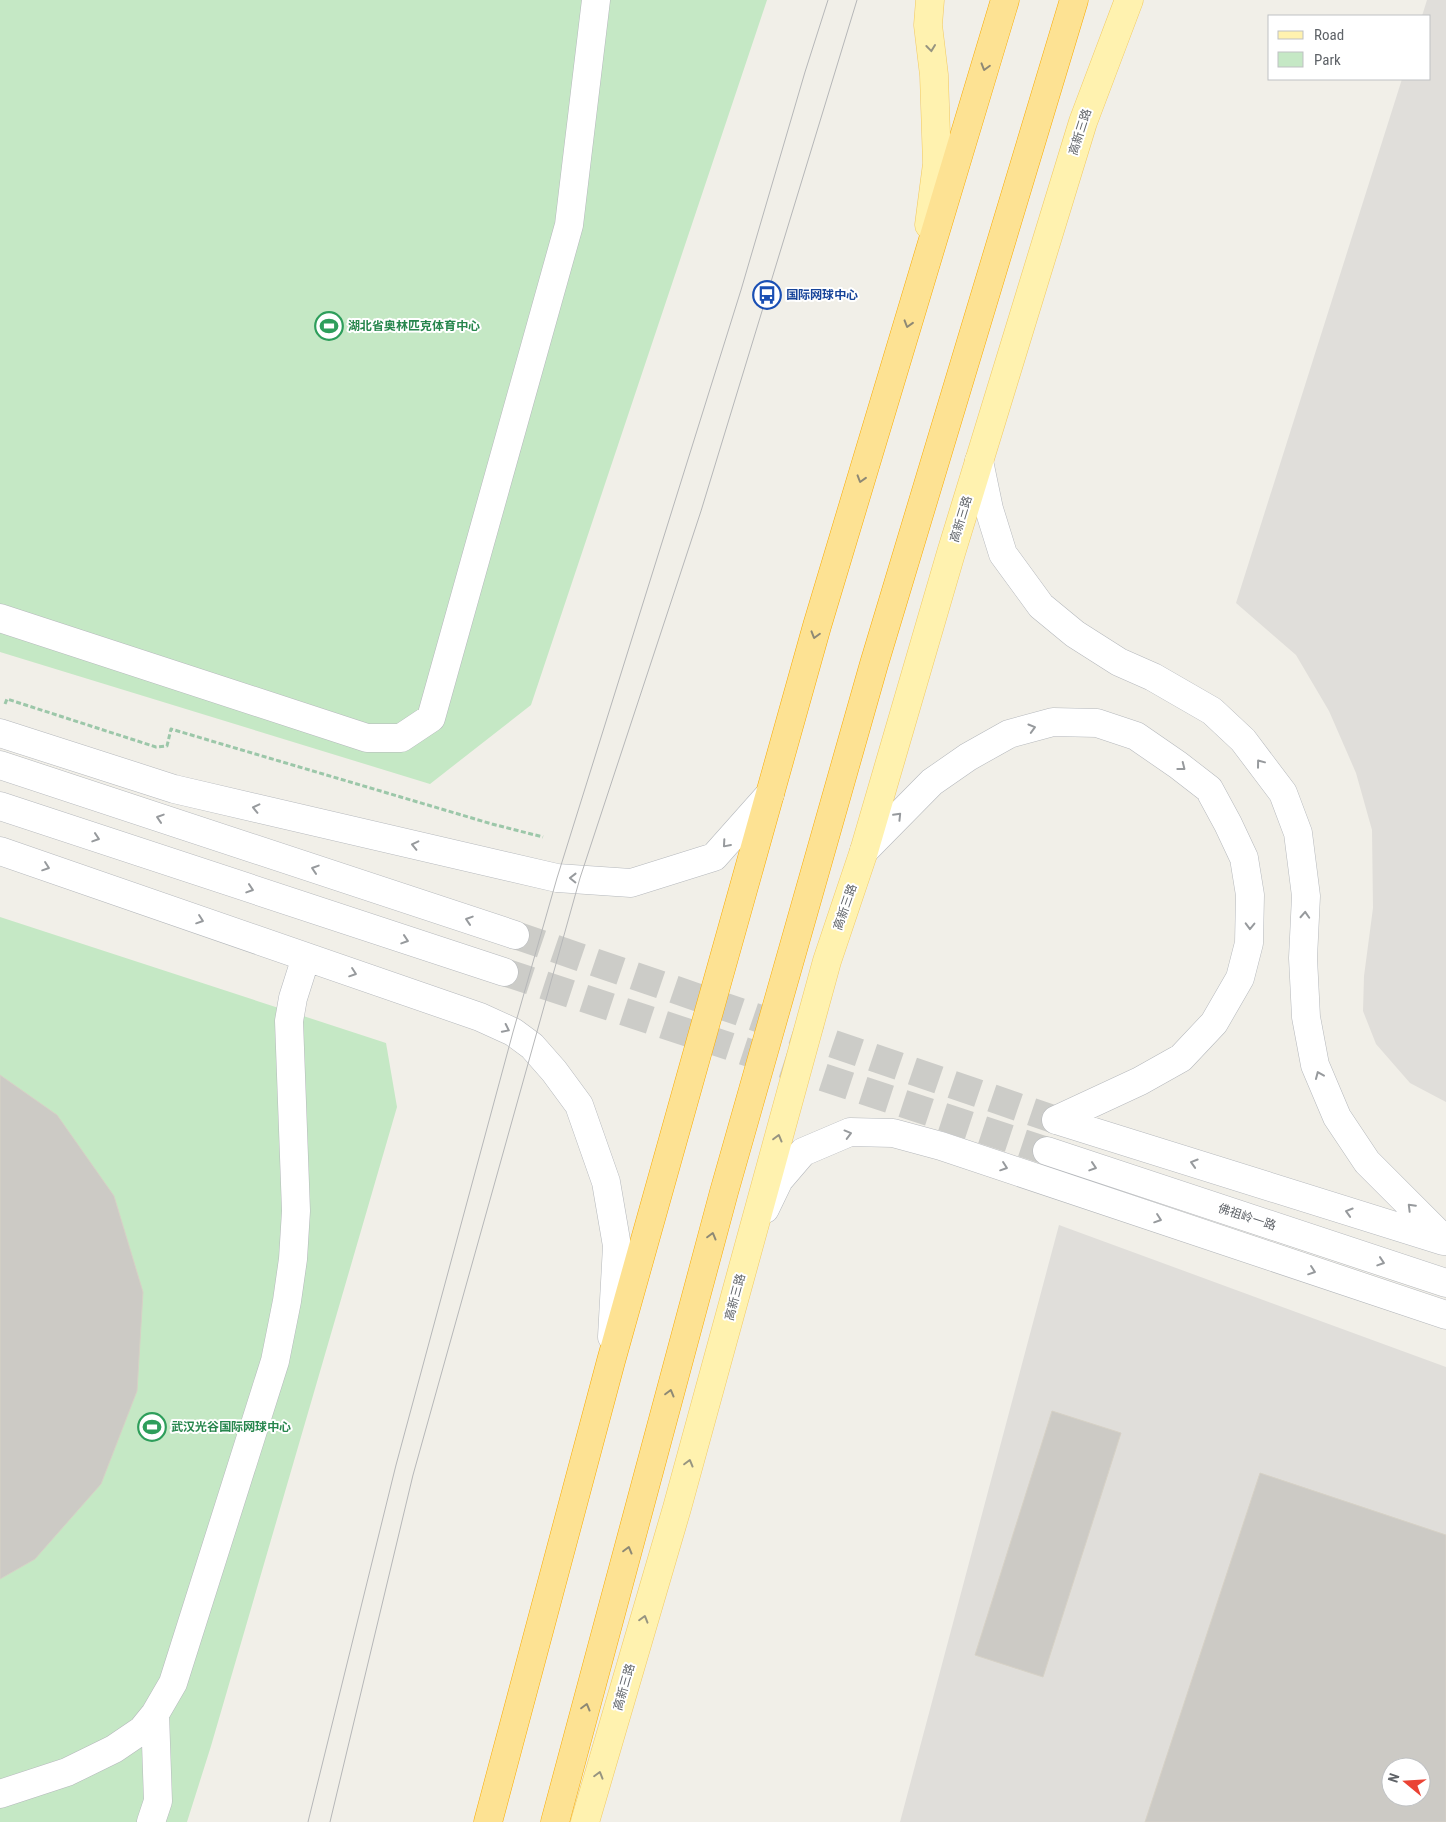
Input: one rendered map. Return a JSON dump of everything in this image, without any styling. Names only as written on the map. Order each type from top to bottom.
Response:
[{"type":"highway","points":[[555,1822],[735,1153],[874,664],[1074,0]]},
{"type":"highway","points":[[488,1822],[611,1361],[817,626],[1002,10]]},
{"type":"main road","points":[[920,284],[938,164],[934,75],[928,25],[930,0]]},
{"type":"main road","name":"高新三路","points":[[585,1822],[677,1508],[827,961],[864,851],[979,461],[1083,122],[1129,0]]},
{"type":"street","points":[[0,618],[367,738],[401,738],[432,718],[568,225],[596,0]]},
{"type":"street","points":[[979,461],[989,508],[1003,554],[1040,606],[1075,634],[1119,662],[1153,677],[1212,711],[1243,740],[1283,793],[1298,833],[1306,896],[1303,958],[1306,1017],[1315,1065],[1337,1116],[1367,1162],[1446,1242]]},
{"type":"street","points":[[864,851],[932,782],[968,757],[1010,734],[1053,722],[1097,723],[1136,736],[1178,764],[1209,789],[1244,858],[1250,895],[1249,943],[1240,978],[1214,1023],[1181,1058],[1140,1081],[1056,1120],[1446,1242]]},
{"type":"street","points":[[0,733],[174,789],[557,878],[631,883],[714,857],[770,794]]},
{"type":"street","points":[[0,765],[515,935]]},
{"type":"street","points":[[0,806],[504,972]]},
{"type":"street","points":[[0,851],[480,1017],[512,1032],[532,1046],[554,1071],[579,1105],[606,1182],[617,1246],[611,1361]]},
{"type":"street","points":[[0,1794],[67,1772],[114,1749],[142,1730],[156,1714],[172,1684],[275,1361],[288,1301],[296,1211],[289,1021],[306,957]]},
{"type":"street","points":[[750,1242],[779,1180],[803,1152],[850,1132],[893,1133],[941,1146],[1446,1315]]},
{"type":"street","name":"佛祖岭一路","points":[[1047,1151],[1446,1283]]},
{"type":"street","points":[[151,1822],[158,1801],[156,1714]]},
{"type":"path","points":[[6,699],[156,747],[167,746],[171,729],[482,821],[543,837]]},
{"type":"shaded area","points":[[1427,0],[1446,0],[1446,1102],[1410,1083],[1376,1044],[1363,1011],[1364,976],[1373,908],[1372,830],[1356,773],[1329,711],[1296,655],[1236,603],[1402,80],[1431,80],[1431,15],[1422,15]]},
{"type":"shaded area","points":[[1059,1225],[1446,1367],[1446,1822],[900,1822]]},
{"type":"green space","name":"湖北省奥林匹克体育中心","points":[[0,0],[767,0],[531,705],[430,784],[0,652]]},
{"type":"green space","name":"武汉光谷国际网球中心","points":[[0,917],[386,1043],[397,1107],[211,1746],[187,1822],[0,1822]]},
{"type":"building","points":[[0,1075],[57,1115],[114,1196],[143,1292],[137,1391],[101,1484],[35,1559],[0,1579]]},
{"type":"building","points":[[1052,1411],[1121,1433],[1043,1677],[975,1655]]},
{"type":"building","points":[[1260,1473],[1446,1535],[1446,1822],[1145,1822]]},
{"type":"tunnel","points":[[515,935],[1056,1120]]},
{"type":"tunnel","points":[[504,972],[1047,1151]]},
{"type":"tram line","points":[[308,1822],[396,1465],[513,1032],[557,878],[741,290],[828,0]]},
{"type":"tram line","points":[[330,1822],[413,1475],[580,878],[701,511],[857,0]]},
{"type":"place","name":"国际网球中心","points":[[767,295]]},
{"type":"place","name":"湖北省奥林匹克体育中心","points":[[329,326]]},
{"type":"place","name":"武汉光谷国际网球中心","points":[[152,1427]]}]
